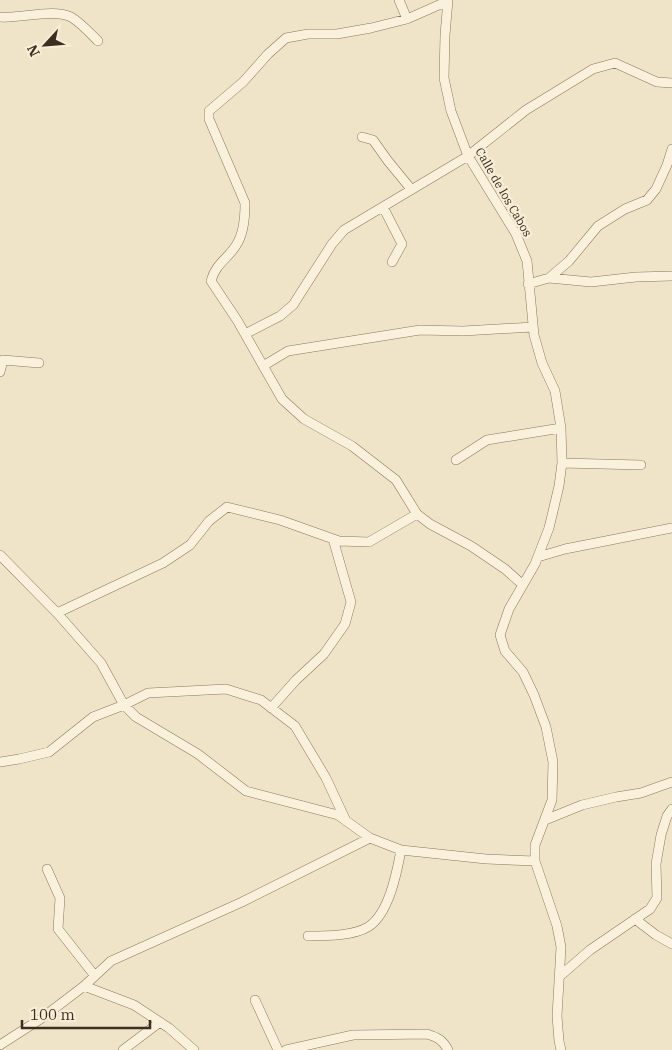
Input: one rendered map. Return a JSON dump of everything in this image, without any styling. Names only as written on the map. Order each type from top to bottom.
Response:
[{"type":"street","points":[[400,0],[407,19]]},
{"type":"street","points":[[448,0],[407,19],[338,34],[308,34],[286,38],[268,54],[243,82],[209,111],[209,119],[245,203],[245,217],[238,243],[214,270],[211,281],[245,334],[282,399],[304,419],[352,446],[396,480],[417,514],[430,524],[471,546],[504,569],[522,585]]},
{"type":"street","name":"Calle de los Cabos","points":[[448,0],[444,78],[451,111],[468,156],[516,234],[527,261],[533,327],[542,363],[555,390],[561,428],[562,462],[559,486],[549,528],[538,557],[509,609],[500,635],[505,651],[523,672],[534,695],[546,727],[553,762],[552,800],[536,846],[535,861],[557,926],[561,948],[557,1016],[561,1050]]},
{"type":"street","points":[[0,18],[29,15],[65,15],[74,18],[98,41]]},
{"type":"street","points":[[245,334],[280,316],[293,305],[332,244],[344,230],[468,156],[526,110],[593,69],[614,63],[657,82],[672,83]]},
{"type":"street","points":[[362,137],[374,140],[411,189]]},
{"type":"street","points":[[549,278],[569,261],[598,226],[625,209],[647,200],[656,189],[672,149]]},
{"type":"street","points":[[383,207],[402,244],[392,262]]},
{"type":"street","points":[[528,284],[549,278],[591,282],[636,277],[672,276]]},
{"type":"street","points":[[263,366],[288,351],[412,332],[533,327]]},
{"type":"street","points":[[0,372],[3,360],[39,364]]},
{"type":"street","points":[[456,460],[487,440],[561,428]]},
{"type":"street","points":[[562,462],[641,464]]},
{"type":"street","points":[[57,613],[163,563],[190,545],[209,521],[227,508],[280,520],[339,541],[369,542],[417,514]]},
{"type":"street","points":[[538,557],[566,549],[672,528]]},
{"type":"street","points":[[272,708],[296,680],[324,654],[345,624],[351,602],[333,539]]},
{"type":"street","points":[[1,559],[57,613],[102,663],[124,704],[136,717],[198,754],[246,790],[338,815],[370,838],[401,850],[486,860],[535,861]]},
{"type":"street","points":[[0,762],[48,752],[93,716],[148,693],[226,690],[261,700],[295,726],[326,778],[346,821]]},
{"type":"street","points":[[545,820],[582,806],[640,793],[672,782]]},
{"type":"street","points":[[560,976],[590,950],[650,909],[657,898],[656,864],[667,816],[672,809]]},
{"type":"street","points":[[0,1045],[42,1018],[84,986],[111,961],[242,902],[370,838]]},
{"type":"street","points":[[308,936],[331,936],[367,928],[374,922],[392,893],[401,850]]},
{"type":"street","points":[[47,869],[60,898],[58,929],[95,976]]},
{"type":"street","points":[[635,919],[656,935],[672,944]]},
{"type":"street","points":[[84,986],[134,1005],[160,1022],[194,1050]]},
{"type":"street","points":[[255,1000],[278,1050]]},
{"type":"street","points":[[123,1050],[160,1022]]},
{"type":"street","points":[[286,1050],[353,1035],[427,1034],[442,1040],[448,1050]]}]
